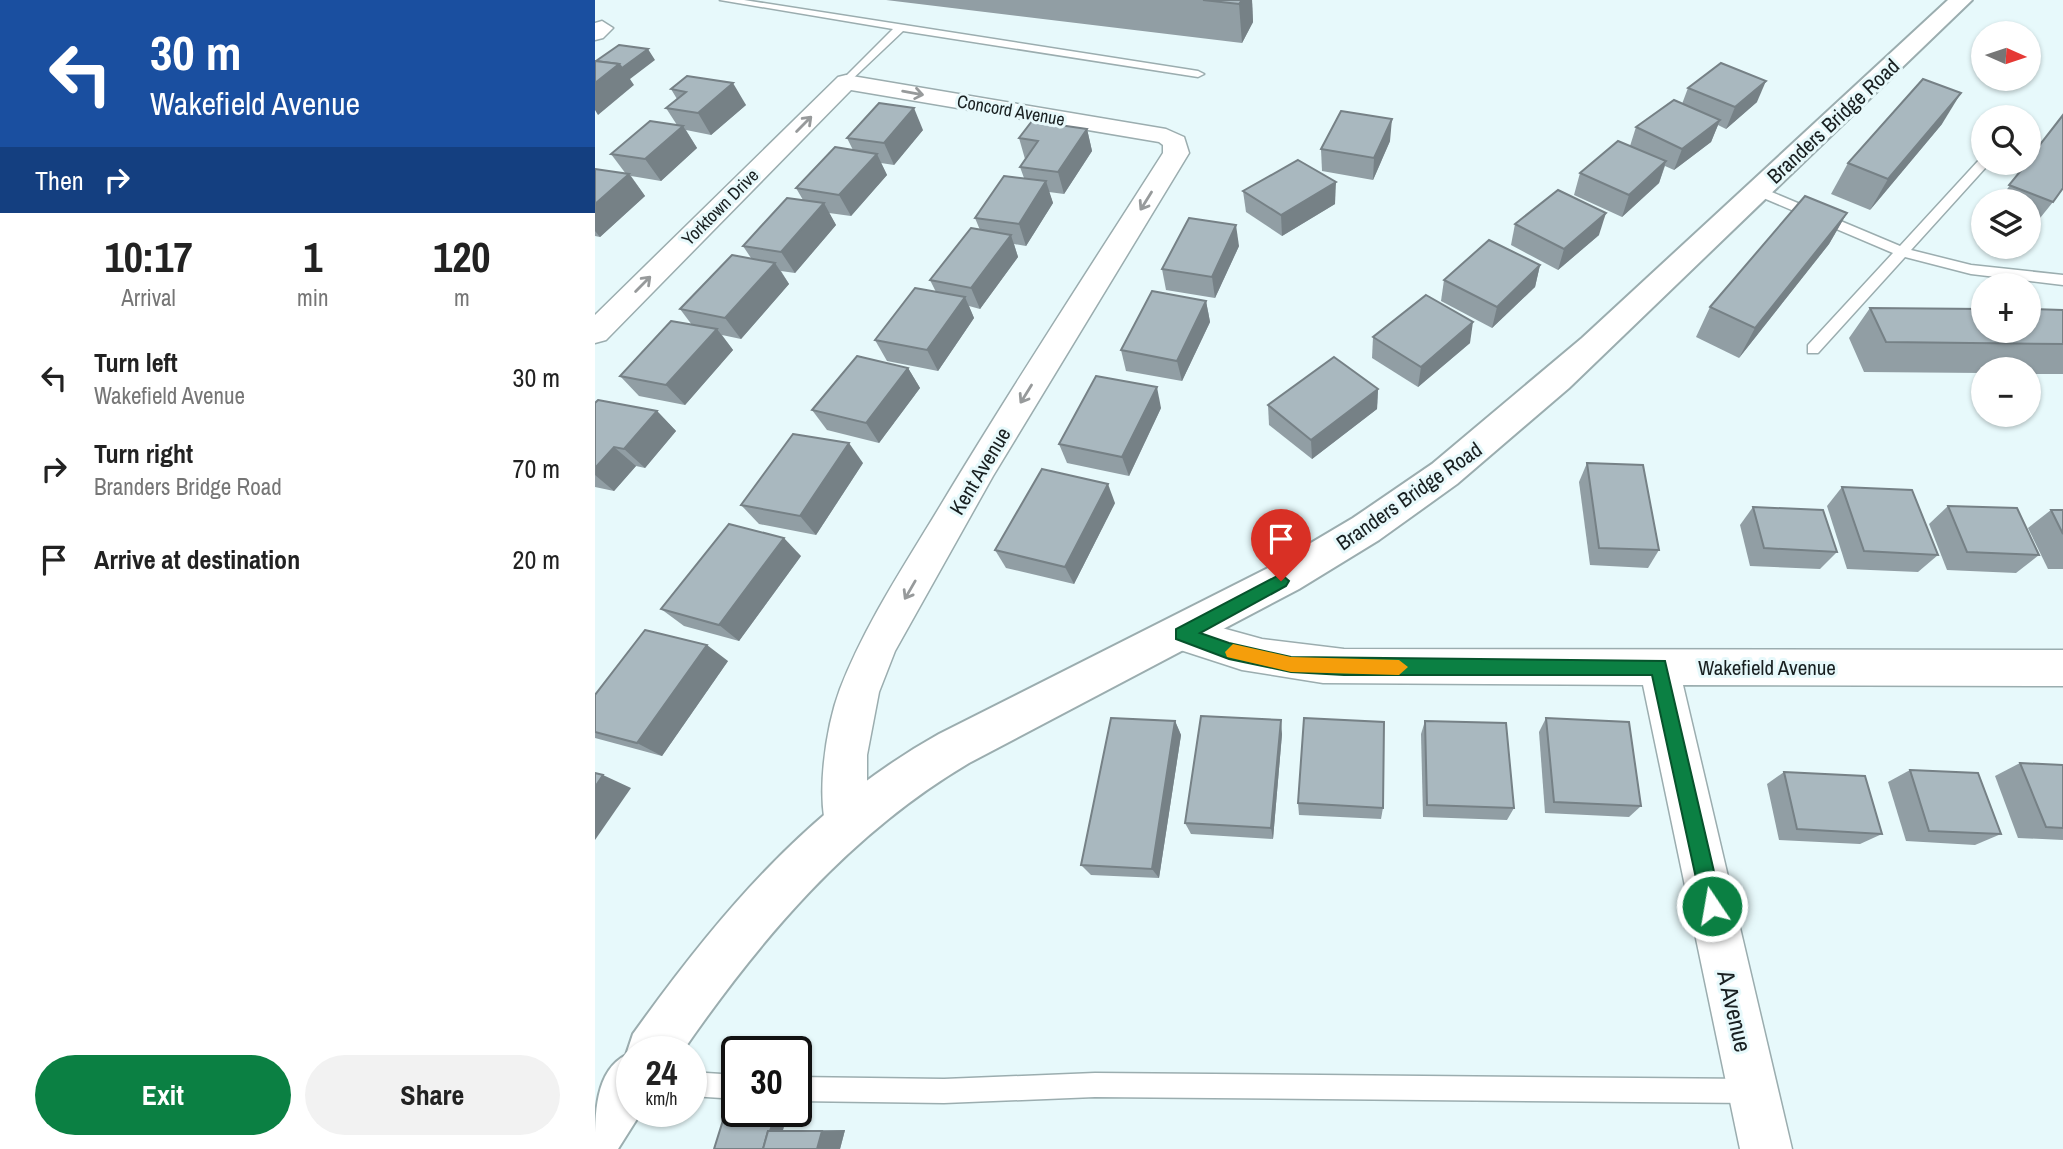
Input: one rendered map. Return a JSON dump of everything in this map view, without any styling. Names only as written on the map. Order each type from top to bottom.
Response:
[{"type":"street","name":"Branders Bridge Road","points":[[662,1036],[703,978],[766,900],[845,824],[886,791],[955,747],[1237,607],[1347,542],[1479,448],[1559,380],[1961,0]]},
{"type":"street","name":"Concord Avenue","points":[[846,82],[1166,136],[1175,142]]},
{"type":"street","name":"Yorktown Drive","points":[[595,333],[846,82]]},
{"type":"street","name":"Kent Avenue","points":[[845,824],[846,755],[859,692],[878,644],[981,467],[1175,153],[1175,142]]},
{"type":"street","name":"Wakefield Avenue","points":[[1182,634],[1229,651],[1291,664],[1344,667],[2063,668]]},
{"type":"street","name":"A Avenue","points":[[1659,667],[1766,1149]]},
{"type":"street","points":[[595,1136],[616,1104]]},
{"type":"lane","points":[[725,0],[1198,74]]},
{"type":"lane","points":[[846,82],[901,27]]},
{"type":"lane","points":[[1813,349],[1972,175]]},
{"type":"lane","points":[[1758,191],[1904,251],[1987,272],[2063,280]]},
{"type":"lane","points":[[812,1089],[944,1091],[1095,1085],[1753,1091]]},
{"type":"building","points":[[1203,0],[1242,0],[1239,4]]},
{"type":"building","points":[[619,45],[648,49],[622,68],[619,64],[596,61]]},
{"type":"building","points":[[595,61],[619,64],[595,83]]},
{"type":"building","points":[[1721,63],[1766,81],[1735,107],[1688,88]]},
{"type":"building","points":[[687,76],[733,83],[698,113],[666,108],[686,92],[671,89]]},
{"type":"building","points":[[1923,79],[1961,93],[1888,179],[1848,163]]},
{"type":"building","points":[[1674,100],[1720,120],[1682,149],[1636,127]]},
{"type":"building","points":[[879,103],[914,108],[884,143],[847,138]]},
{"type":"building","points":[[1341,111],[1392,119],[1374,158],[1321,149]]},
{"type":"building","points":[[2063,115],[2063,188],[2053,202],[2041,197],[2041,189],[2019,189],[2009,185],[2017,175],[2041,175],[2041,143]]},
{"type":"building","points":[[650,121],[683,126],[645,159],[611,154]]},
{"type":"building","points":[[1032,121],[1087,129],[1058,172],[1020,167],[1038,141],[1019,138]]},
{"type":"building","points":[[1618,141],[1666,161],[1629,195],[1580,173]]},
{"type":"building","points":[[835,147],[877,154],[839,195],[796,188]]},
{"type":"building","points":[[1298,160],[1336,182],[1281,215],[1243,191]]},
{"type":"building","points":[[595,169],[629,174],[595,204]]},
{"type":"building","points":[[1004,176],[1046,181],[1019,224],[975,218]]},
{"type":"building","points":[[1558,190],[1606,213],[1564,249],[1515,224]]},
{"type":"building","points":[[1805,196],[1847,213],[1755,328],[1710,307]]},
{"type":"building","points":[[787,198],[824,203],[781,252],[743,246]]},
{"type":"building","points":[[1189,218],[1236,225],[1212,277],[1162,269]]},
{"type":"building","points":[[971,228],[1011,235],[971,288],[930,280]]},
{"type":"building","points":[[1489,240],[1540,265],[1497,307],[1444,280]]},
{"type":"building","points":[[732,255],[775,263],[725,318],[680,309]]},
{"type":"building","points":[[915,288],[965,297],[927,350],[875,340]]},
{"type":"building","points":[[1152,291],[1206,301],[1177,361],[1121,350]]},
{"type":"building","points":[[1426,295],[1473,322],[1421,367],[1373,337]]},
{"type":"building","points":[[1870,308],[1971,309],[1971,343],[1886,342]]},
{"type":"building","points":[[2041,309],[2063,310],[2063,344],[1974,343],[2041,343]]},
{"type":"building","points":[[671,321],[717,329],[666,385],[620,376]]},
{"type":"building","points":[[857,356],[908,368],[866,423],[812,410]]},
{"type":"building","points":[[1334,357],[1378,389],[1311,440],[1268,405]]},
{"type":"building","points":[[1096,376],[1157,387],[1122,457],[1059,444]]},
{"type":"building","points":[[598,400],[657,411],[624,449],[614,447],[595,468],[595,403]]},
{"type":"building","points":[[793,434],[849,443],[800,516],[741,505]]},
{"type":"building","points":[[1587,463],[1643,465],[1659,550],[1599,548]]},
{"type":"building","points":[[1042,469],[1108,484],[1065,567],[995,550]]},
{"type":"building","points":[[1842,487],[1912,490],[1938,555],[1864,551]]},
{"type":"building","points":[[1948,506],[2017,508],[2039,555],[1967,552]]},
{"type":"building","points":[[1753,507],[1823,510],[1837,552],[1764,548]]},
{"type":"building","points":[[2051,510],[2063,510],[2063,534]]},
{"type":"building","points":[[729,524],[784,538],[719,625],[661,609]]},
{"type":"building","points":[[645,630],[707,645],[637,743],[595,732],[595,695]]},
{"type":"building","points":[[1201,716],[1281,720],[1271,828],[1185,823]]},
{"type":"building","points":[[1111,718],[1175,721],[1152,869],[1081,865]]},
{"type":"building","points":[[1304,718],[1384,722],[1383,808],[1298,803]]},
{"type":"building","points":[[1546,718],[1629,722],[1641,806],[1554,802]]},
{"type":"building","points":[[1425,721],[1506,723],[1514,808],[1427,805]]},
{"type":"building","points":[[2020,763],[2063,765],[2063,828],[2046,827]]},
{"type":"building","points":[[1910,770],[1978,773],[2001,834],[1929,831]]},
{"type":"building","points":[[1784,772],[1865,776],[1882,834],[1797,829]]},
{"type":"building","points":[[595,773],[603,775],[595,787]]},
{"type":"building","points":[[721,1127],[771,1127],[763,1149],[714,1149]]},
{"type":"building","points":[[768,1131],[822,1131],[817,1149],[763,1149]]},
{"type":"slow traffic","points":[[1233,652],[1291,664],[1399,667]]},
{"type":"route","points":[[1281,581],[1237,607],[1182,634],[1229,651],[1291,664],[1344,667],[1659,667],[1712,906]]}]
